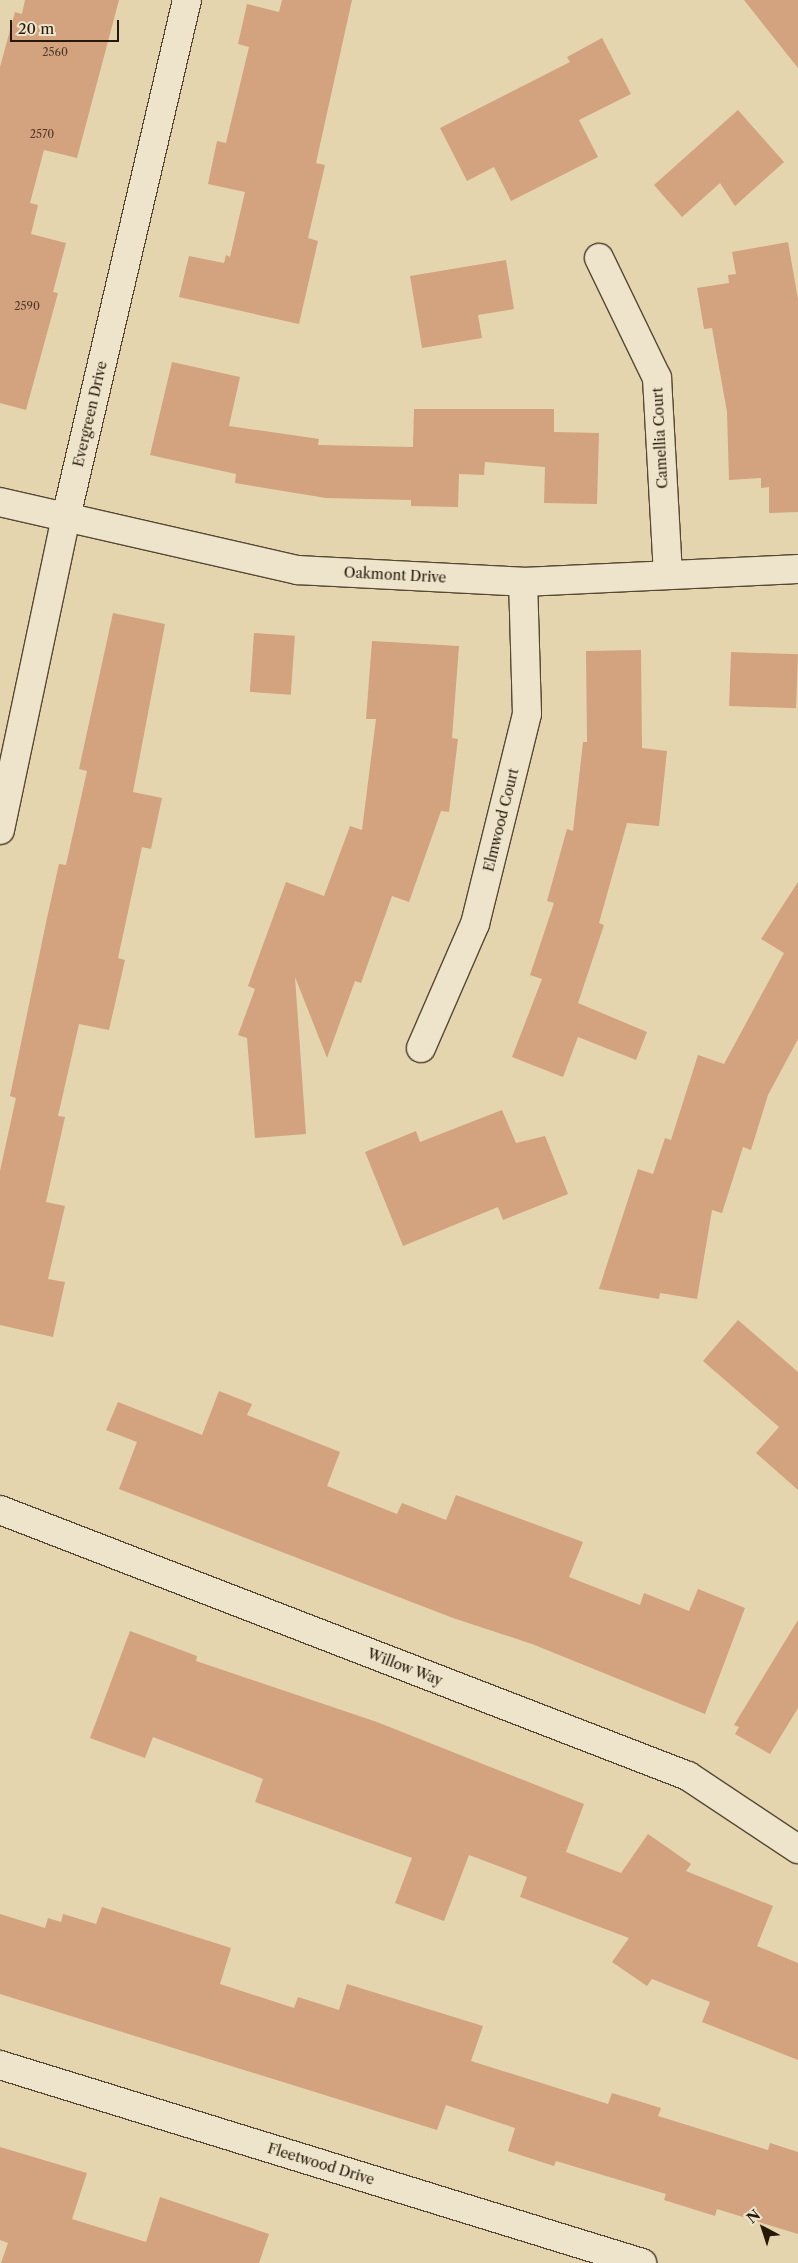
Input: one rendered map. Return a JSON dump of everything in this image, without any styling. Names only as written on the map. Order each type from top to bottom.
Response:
[{"type":"street","name":"Evergreen Drive","points":[[0,830],[66,517],[187,0]]},
{"type":"street","name":"Camellia Court","points":[[598,258],[657,378],[668,572]]},
{"type":"street","name":"Oakmont Drive","points":[[0,502],[297,570],[524,582],[668,572],[798,568]]},
{"type":"street","name":"Elmwood Court","points":[[421,1048],[474,924],[527,714],[524,582]]},
{"type":"street","name":"Willow Way","points":[[0,1510],[688,1776],[798,1849]]},
{"type":"street","name":"Fleetwood Drive","points":[[0,2065],[642,2263]]},
{"type":"building","points":[[25,0],[119,0],[77,158],[44,150],[30,203],[38,205],[31,234],[66,243],[53,292],[58,293],[26,410],[0,403],[0,67],[15,12],[22,14]]},
{"type":"building","points":[[282,0],[352,0],[316,163],[325,165],[308,238],[318,241],[299,324],[179,297],[189,256],[224,263],[226,255],[230,257],[245,192],[208,184],[217,141],[226,143],[249,47],[238,44],[247,4],[279,12]]},
{"type":"building","points":[[744,0],[798,0],[798,68]]},
{"type":"building","points":[[602,38],[631,94],[579,120],[598,157],[511,201],[494,167],[467,181],[440,128],[570,62],[567,57]]},
{"type":"building","points":[[738,110],[784,162],[735,206],[720,183],[682,217],[654,185]]},
{"type":"building","points":[[788,242],[798,299],[798,512],[769,513],[769,487],[761,488],[761,478],[729,480],[727,412],[712,328],[704,329],[697,288],[729,283],[728,275],[736,274],[732,252]]},
{"type":"building","points":[[506,260],[514,309],[478,315],[482,338],[422,348],[410,276]]},
{"type":"building","points":[[172,362],[240,377],[229,426],[319,439],[318,445],[413,447],[414,409],[554,409],[554,432],[599,433],[597,504],[544,503],[545,467],[485,462],[484,475],[459,474],[458,507],[411,506],[411,500],[326,498],[235,483],[236,474],[150,455]]},
{"type":"building","points":[[113,613],[165,624],[133,792],[162,798],[151,849],[142,847],[118,958],[125,960],[109,1030],[79,1024],[58,1116],[65,1117],[46,1202],[65,1206],[48,1279],[65,1282],[53,1337],[0,1325],[0,1171],[16,1098],[10,1096],[47,918],[59,864],[66,865],[87,771],[79,769]]},
{"type":"building","points":[[254,633],[295,636],[291,695],[250,692]]},
{"type":"building","points":[[372,641],[459,646],[452,738],[458,739],[449,812],[441,811],[409,902],[392,896],[361,983],[355,981],[327,1058],[295,977],[306,1134],[255,1138],[247,1038],[238,1035],[255,989],[248,986],[286,882],[324,896],[350,826],[362,830],[376,719],[366,719]]},
{"type":"building","points":[[641,650],[642,748],[667,751],[659,826],[627,823],[599,923],[604,925],[578,1003],[647,1032],[636,1060],[578,1037],[563,1077],[512,1057],[542,979],[530,975],[554,903],[547,901],[567,829],[573,831],[583,742],[587,742],[586,651]]},
{"type":"building","points":[[731,652],[798,654],[796,708],[729,706]]},
{"type":"building","points":[[798,882],[798,1039],[768,1095],[751,1150],[743,1147],[722,1213],[712,1210],[697,1299],[660,1293],[659,1299],[599,1289],[638,1169],[653,1174],[665,1138],[671,1140],[698,1055],[724,1064],[784,953],[761,939]]},
{"type":"building","points":[[502,1110],[516,1143],[545,1136],[568,1194],[503,1220],[498,1207],[403,1246],[365,1152],[416,1131],[420,1142]]},
{"type":"building","points":[[738,1320],[798,1372],[798,1490],[756,1453],[779,1427],[703,1361]]},
{"type":"building","points":[[219,1391],[252,1404],[247,1415],[340,1452],[327,1486],[397,1514],[402,1503],[446,1520],[456,1495],[583,1542],[569,1577],[640,1605],[644,1593],[689,1611],[698,1589],[745,1608],[705,1714],[532,1644],[453,1618],[119,1489],[137,1442],[106,1430],[118,1402],[202,1435]]},
{"type":"building","points":[[798,1620],[798,1708],[770,1754],[735,1734],[739,1727],[734,1725]]},
{"type":"building","points":[[130,1631],[197,1656],[196,1661],[377,1722],[584,1804],[566,1852],[621,1873],[648,1834],[691,1864],[686,1871],[773,1906],[757,1946],[798,1963],[798,2060],[702,2022],[710,2002],[652,1979],[647,1986],[612,1962],[629,1938],[520,1897],[527,1877],[469,1855],[444,1921],[395,1903],[412,1858],[255,1802],[263,1779],[153,1737],[145,1758],[90,1738]]},
{"type":"building","points":[[102,1907],[231,1948],[220,1984],[294,2008],[298,1997],[339,2010],[347,1984],[483,2026],[471,2061],[608,2104],[612,2093],[661,2108],[658,2116],[768,2150],[770,2143],[798,2152],[798,2234],[717,2209],[715,2216],[664,2200],[666,2194],[556,2161],[554,2166],[508,2151],[515,2128],[446,2105],[437,2130],[0,1994],[0,1914],[45,1928],[48,1918],[61,1922],[63,1914],[96,1924]]},
{"type":"building","points":[[0,2147],[87,2173],[72,2219],[146,2242],[160,2197],[269,2234],[259,2263],[1,2263],[8,2243],[0,2240]]}]
